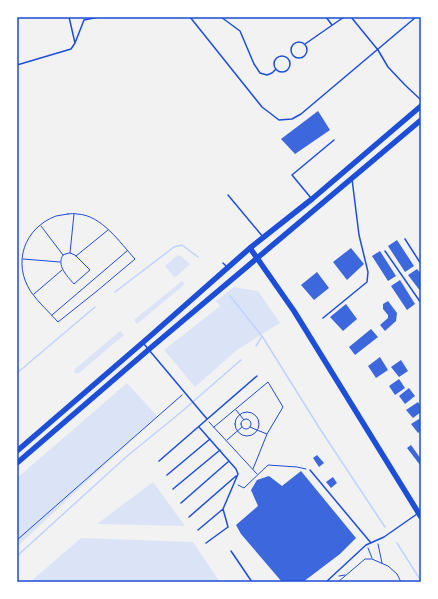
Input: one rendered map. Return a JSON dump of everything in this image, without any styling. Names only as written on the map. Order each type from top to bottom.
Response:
[{"type":"main road","points":[[17,450],[250,248],[312,199],[421,106]]},
{"type":"main road","points":[[17,463],[256,258],[421,120]]},
{"type":"main road","points":[[250,248],[294,311],[420,515]]},
{"type":"lane","points":[[69,17],[75,43]]},
{"type":"lane","points":[[17,65],[71,50],[84,20],[99,17]]},
{"type":"lane","points":[[190,17],[262,107],[279,120],[292,119],[301,114],[416,17]]},
{"type":"lane","points":[[220,17],[240,31],[254,64],[260,73],[267,75],[276,70]]},
{"type":"lane","points":[[326,17],[333,25]]},
{"type":"lane","points":[[305,44],[344,17]]},
{"type":"lane","points":[[351,17],[378,50],[388,67],[421,100]]},
{"type":"lane","points":[[301,42],[305,44],[307,53],[303,57],[298,58],[292,54],[290,48],[293,43],[301,42]]},
{"type":"lane","points":[[288,58],[292,54]]},
{"type":"lane","points":[[285,56],[288,58],[290,62],[288,69],[284,72],[276,70],[274,62],[277,57],[285,56]]},
{"type":"lane","points":[[312,199],[292,175],[334,140]]},
{"type":"lane","points":[[322,318],[367,282],[368,272],[359,235],[352,178]]},
{"type":"lane","points":[[228,196],[264,238]]},
{"type":"lane","points":[[405,239],[421,264]]},
{"type":"lane","points":[[385,251],[421,303]]},
{"type":"lane","points":[[223,262],[228,267]]},
{"type":"lane","points":[[142,343],[184,394],[207,419]]},
{"type":"lane","points":[[159,461],[257,376]]},
{"type":"lane","points":[[198,530],[223,509],[238,474],[236,469],[199,427]]},
{"type":"lane","points":[[167,476],[210,439]]},
{"type":"lane","points":[[173,489],[220,450]]},
{"type":"lane","points":[[181,503],[229,461]]},
{"type":"lane","points":[[310,470],[371,543]]},
{"type":"lane","points":[[189,517],[238,474]]},
{"type":"lane","points":[[206,543],[228,527],[223,509]]},
{"type":"lane","points":[[326,582],[366,545],[384,537],[398,527],[420,515]]},
{"type":"lane","points":[[231,551],[252,582]]},
{"type":"path","points":[[70,253],[74,214]]},
{"type":"path","points":[[74,214],[92,218],[103,224],[135,259],[58,322],[31,292],[22,268],[23,250],[32,232],[41,225],[56,216],[74,214]]},
{"type":"path","points":[[41,225],[63,254]]},
{"type":"path","points":[[76,256],[109,230]]},
{"type":"path","points":[[52,316],[127,251]]},
{"type":"path","points":[[70,253],[76,256],[90,270],[74,284],[68,277],[60,262],[63,254],[70,253]]},
{"type":"path","points":[[22,258],[60,262]]},
{"type":"path","points":[[34,294],[63,269]]},
{"type":"path","points":[[214,427],[268,382],[283,407],[267,434],[252,469]]},
{"type":"path","points":[[17,540],[184,394]]},
{"type":"path","points":[[235,410],[244,420],[246,419],[251,422],[252,425],[250,427]]},
{"type":"path","points":[[243,413],[252,413],[259,421],[257,430],[253,434],[244,436],[237,431],[235,424],[236,420],[243,413]]},
{"type":"path","points":[[207,419],[258,475]]},
{"type":"path","points":[[226,441],[242,427],[241,425],[244,420]]},
{"type":"path","points":[[242,427],[248,429],[250,427],[267,434]]},
{"type":"path","points":[[234,483],[244,488],[268,465],[297,467],[310,470]]},
{"type":"path","points":[[377,540],[382,563]]},
{"type":"path","points":[[366,545],[372,559]]},
{"type":"path","points":[[338,582],[366,559],[372,559],[388,566],[397,574],[401,582]]},
{"type":"path","points":[[333,576],[346,575]]},
{"type":"shaded area","points":[[178,255],[190,264],[174,277],[165,266]]},
{"type":"shaded area","points":[[182,281],[185,284],[137,324],[134,320]]},
{"type":"shaded area","points":[[234,287],[258,291],[280,323],[237,350],[195,387],[164,350],[220,306],[216,301]]},
{"type":"shaded area","points":[[120,331],[124,335],[79,373],[76,374],[74,372],[75,369]]},
{"type":"shaded area","points":[[127,383],[157,416],[17,547],[17,478]]},
{"type":"shaded area","points":[[153,482],[185,526],[97,524]]},
{"type":"shaded area","points":[[81,538],[193,542],[220,582],[30,582]]},
{"type":"building","points":[[318,111],[330,130],[295,154],[281,139]]},
{"type":"building","points":[[397,240],[414,266],[405,272],[388,246]]},
{"type":"building","points":[[351,248],[364,264],[347,280],[333,262]]},
{"type":"building","points":[[380,251],[396,276],[388,281],[372,256]]},
{"type":"building","points":[[417,269],[421,274],[421,292],[408,275]]},
{"type":"building","points":[[317,272],[329,288],[314,300],[301,285]]},
{"type":"building","points":[[400,280],[415,304],[407,310],[391,286]]},
{"type":"building","points":[[388,301],[397,313],[396,321],[385,331],[380,325],[388,318],[388,315],[383,309],[383,304]]},
{"type":"building","points":[[346,304],[357,319],[343,331],[330,317]]},
{"type":"building","points":[[371,329],[378,337],[355,355],[349,347]]},
{"type":"building","points":[[380,357],[388,370],[376,378],[368,366]]},
{"type":"building","points":[[401,360],[408,371],[399,377],[391,367]]},
{"type":"building","points":[[399,379],[405,388],[395,395],[389,386]]},
{"type":"building","points":[[409,388],[415,396],[405,404],[399,396]]},
{"type":"building","points":[[418,402],[421,407],[421,412],[413,418],[406,410]]},
{"type":"building","points":[[419,419],[421,421],[421,431],[418,433],[411,424]]},
{"type":"building","points":[[411,445],[421,459],[420,465],[407,448]]},
{"type":"building","points":[[317,455],[324,463],[319,467],[313,458]]},
{"type":"building","points":[[301,471],[356,538],[340,554],[303,582],[282,582],[241,534],[236,525],[258,506],[251,490],[257,480],[269,476],[282,486]]},
{"type":"building","points":[[333,477],[337,483],[331,488],[326,482]]},
{"type":"waterway","points":[[115,292],[174,247],[182,245],[198,257]]},
{"type":"waterway","points":[[230,296],[262,336],[256,346]]},
{"type":"waterway","points":[[17,373],[95,307]]},
{"type":"waterway","points":[[262,336],[320,429],[385,527]]},
{"type":"waterway","points":[[17,556],[126,457],[241,360]]},
{"type":"waterway","points":[[397,543],[421,581]]}]
